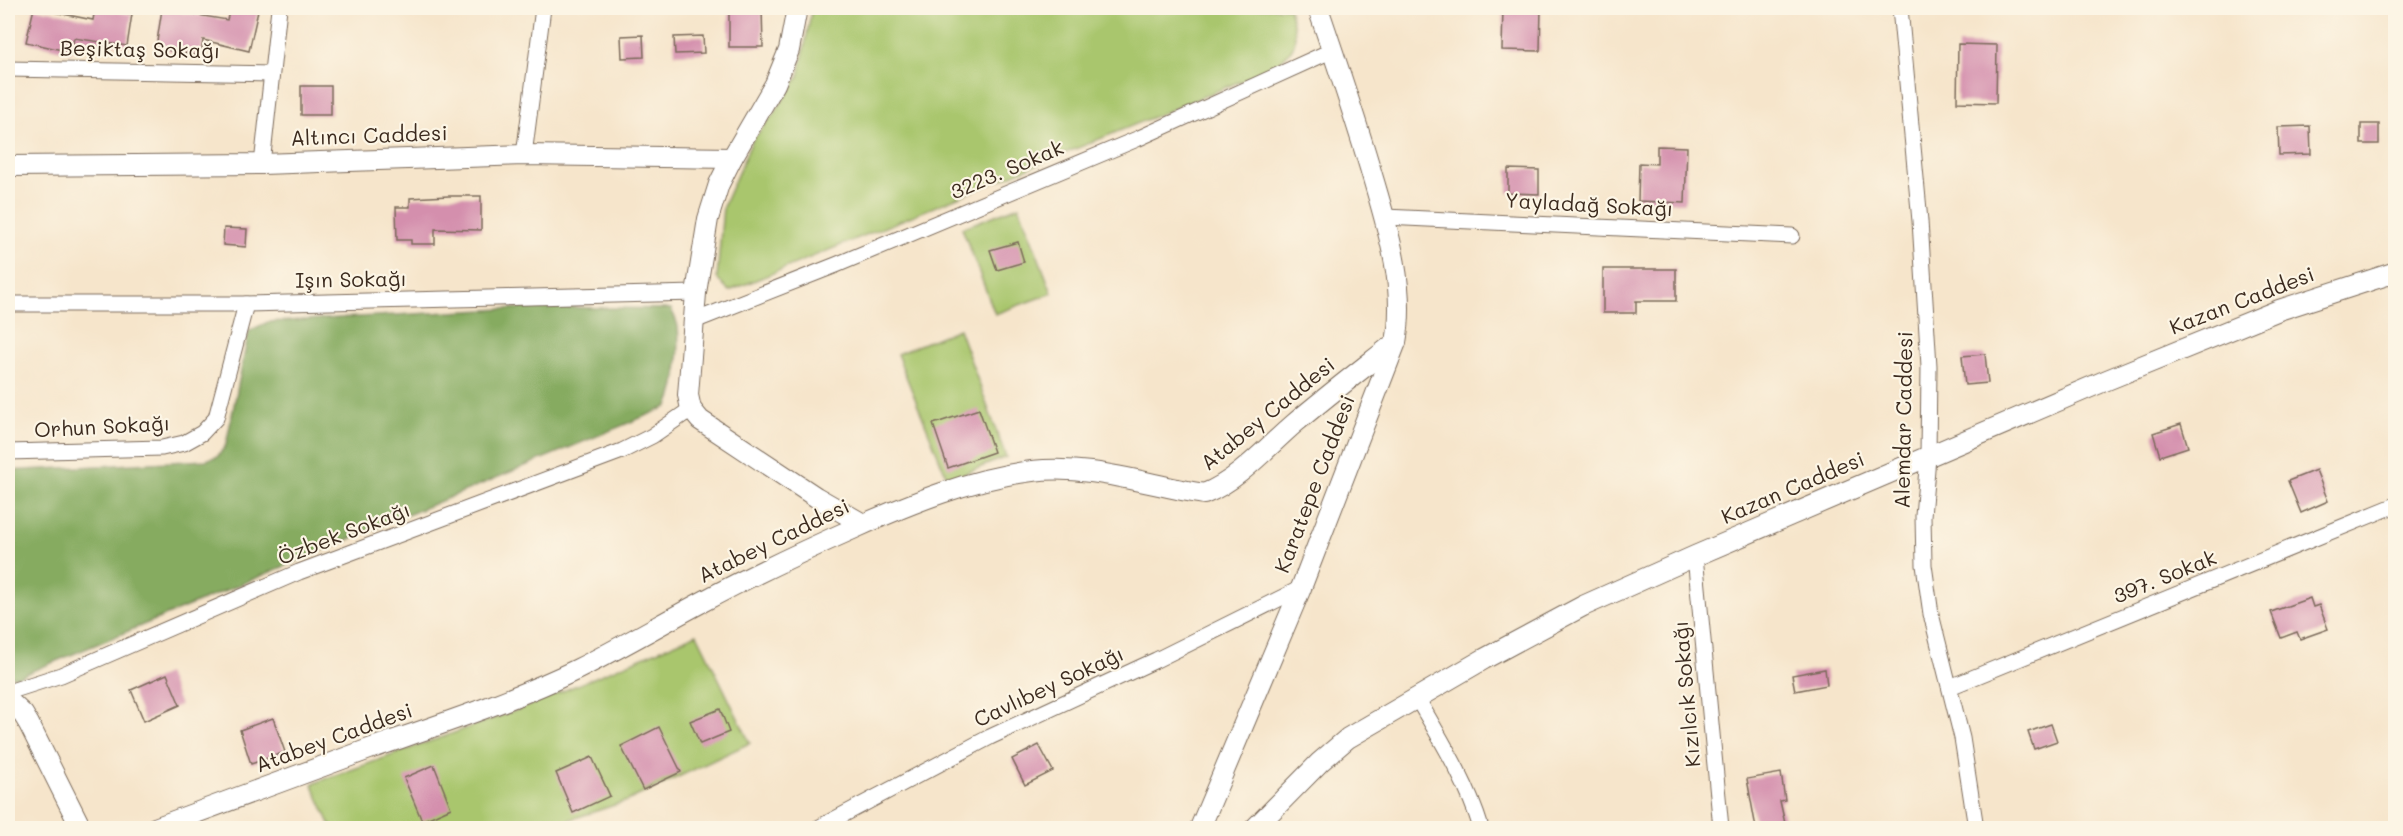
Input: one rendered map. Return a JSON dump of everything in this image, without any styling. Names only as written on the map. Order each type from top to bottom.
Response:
[{"type":"street","points":[[262,164],[279,8]]},
{"type":"street","points":[[524,155],[543,8]]},
{"type":"street","points":[[797,8],[789,50],[775,84],[732,158],[708,219],[696,293],[688,395],[692,409],[700,420],[863,524]]},
{"type":"street","name":"Karatepe Caddesi","points":[[1200,828],[1301,588],[1396,342],[1400,325],[1399,299],[1385,217],[1318,8]]},
{"type":"street","name":"Alemdar Caddesi","points":[[1900,8],[1926,303],[1929,366],[1928,457],[1923,516],[1924,565],[1931,614],[1962,738],[1976,828]]},
{"type":"street","name":"3223. Sokak","points":[[694,321],[836,265],[1137,140],[1333,51]]},
{"type":"street","name":"Beşiktaş Sokağı","points":[[8,69],[271,74]]},
{"type":"street","name":"Altıncı Caddesi","points":[[8,166],[262,164],[524,155],[732,158]]},
{"type":"street","name":"Yayladağ Sokağı","points":[[1385,217],[1792,236]]},
{"type":"street","name":"Kazan Caddesi","points":[[1254,828],[1320,762],[1348,738],[1484,659],[1583,606],[1695,556],[2279,310],[2396,272]]},
{"type":"street","name":"Işın Sokağı","points":[[8,304],[246,304],[696,293]]},
{"type":"street","name":"Orhun Sokağı","points":[[8,452],[162,448],[184,443],[202,433],[216,418],[246,304]]},
{"type":"street","name":"Atabey Caddesi","points":[[155,828],[472,714],[577,670],[704,601],[800,553],[863,524],[962,486],[995,477],[1034,471],[1076,470],[1204,494],[1218,489],[1396,342]]},
{"type":"street","name":"Özbek Sokağı","points":[[8,692],[60,675],[299,572],[622,451],[652,436],[692,409]]},
{"type":"street","name":"397. Sokak","points":[[1950,687],[2396,505]]},
{"type":"street","name":"Kızılcık Sokağı","points":[[1695,556],[1721,828]]},
{"type":"street","name":"Cavlıbey Sokağı","points":[[818,828],[990,737],[1156,660],[1301,588]]},
{"type":"street","points":[[1417,698],[1460,772],[1473,800],[1481,828]]},
{"type":"street","points":[[8,700],[29,724],[81,828]]},
{"type":"green space","points":[[812,8],[1289,8],[1295,38],[1286,56],[1268,70],[729,291],[717,278],[723,207],[752,141],[776,111],[799,76]]},
{"type":"green space","points":[[1019,206],[1052,293],[995,314],[962,228]]},
{"type":"green space","points":[[541,307],[671,309],[678,327],[679,346],[674,390],[667,407],[18,677],[8,676],[8,471],[206,460],[218,456],[226,445],[249,331],[268,322]]},
{"type":"green space","points":[[959,329],[1006,457],[948,480],[897,354]]},
{"type":"green space","points":[[697,634],[750,743],[627,801],[544,828],[332,828],[312,784],[523,708]]},
{"type":"building","points":[[34,8],[93,20],[95,9],[132,14],[127,46],[74,38],[71,52],[26,42]]},
{"type":"building","points":[[230,8],[258,11],[249,51],[203,40],[201,56],[156,48],[162,9],[227,20]]},
{"type":"building","points":[[729,8],[762,8],[763,47],[729,47]]},
{"type":"building","points":[[1503,8],[1541,8],[1540,51],[1502,50]]},
{"type":"building","points":[[643,35],[644,57],[622,58],[621,36]]},
{"type":"building","points":[[703,36],[704,53],[675,54],[674,37]]},
{"type":"building","points":[[1958,44],[1997,45],[1996,103],[1957,102]]},
{"type":"building","points":[[301,86],[331,86],[331,115],[301,115]]},
{"type":"building","points":[[2361,124],[2379,124],[2379,144],[2361,144]]},
{"type":"building","points":[[2310,126],[2311,154],[2279,155],[2278,127]]},
{"type":"building","points":[[1657,146],[1687,147],[1685,203],[1638,201],[1639,163],[1657,164]]},
{"type":"building","points":[[1508,169],[1539,170],[1539,194],[1508,193]]},
{"type":"building","points":[[481,196],[481,230],[435,229],[435,244],[411,244],[411,240],[397,240],[396,207],[410,207],[410,198]]},
{"type":"building","points":[[224,228],[247,229],[246,247],[223,245]]},
{"type":"building","points":[[1018,242],[1024,262],[997,270],[990,250]]},
{"type":"building","points":[[1603,269],[1676,269],[1676,301],[1636,301],[1636,313],[1603,313]]},
{"type":"building","points":[[1985,354],[1988,383],[1965,385],[1962,356]]},
{"type":"building","points":[[979,409],[994,452],[948,468],[933,424]]},
{"type":"building","points":[[2181,424],[2188,447],[2160,456],[2153,433]]},
{"type":"building","points":[[2316,470],[2328,501],[2301,513],[2288,481]]},
{"type":"building","points":[[2310,598],[2313,607],[2319,605],[2328,629],[2300,639],[2297,632],[2281,638],[2271,612]]},
{"type":"building","points":[[1825,669],[1827,685],[1795,691],[1792,675]]},
{"type":"building","points":[[167,674],[180,705],[144,721],[131,690]]},
{"type":"building","points":[[720,709],[729,732],[700,744],[690,721]]},
{"type":"building","points":[[273,718],[285,752],[251,764],[240,730]]},
{"type":"building","points":[[2051,724],[2057,741],[2034,749],[2028,732]]},
{"type":"building","points":[[659,727],[681,772],[643,790],[621,746]]},
{"type":"building","points":[[1039,745],[1053,771],[1025,785],[1012,759]]},
{"type":"building","points":[[592,757],[610,796],[573,813],[556,773]]},
{"type":"building","points":[[434,765],[451,808],[422,821],[404,778]]},
{"type":"building","points":[[1781,773],[1785,800],[1780,801],[1786,828],[1756,828],[1747,779]]}]
